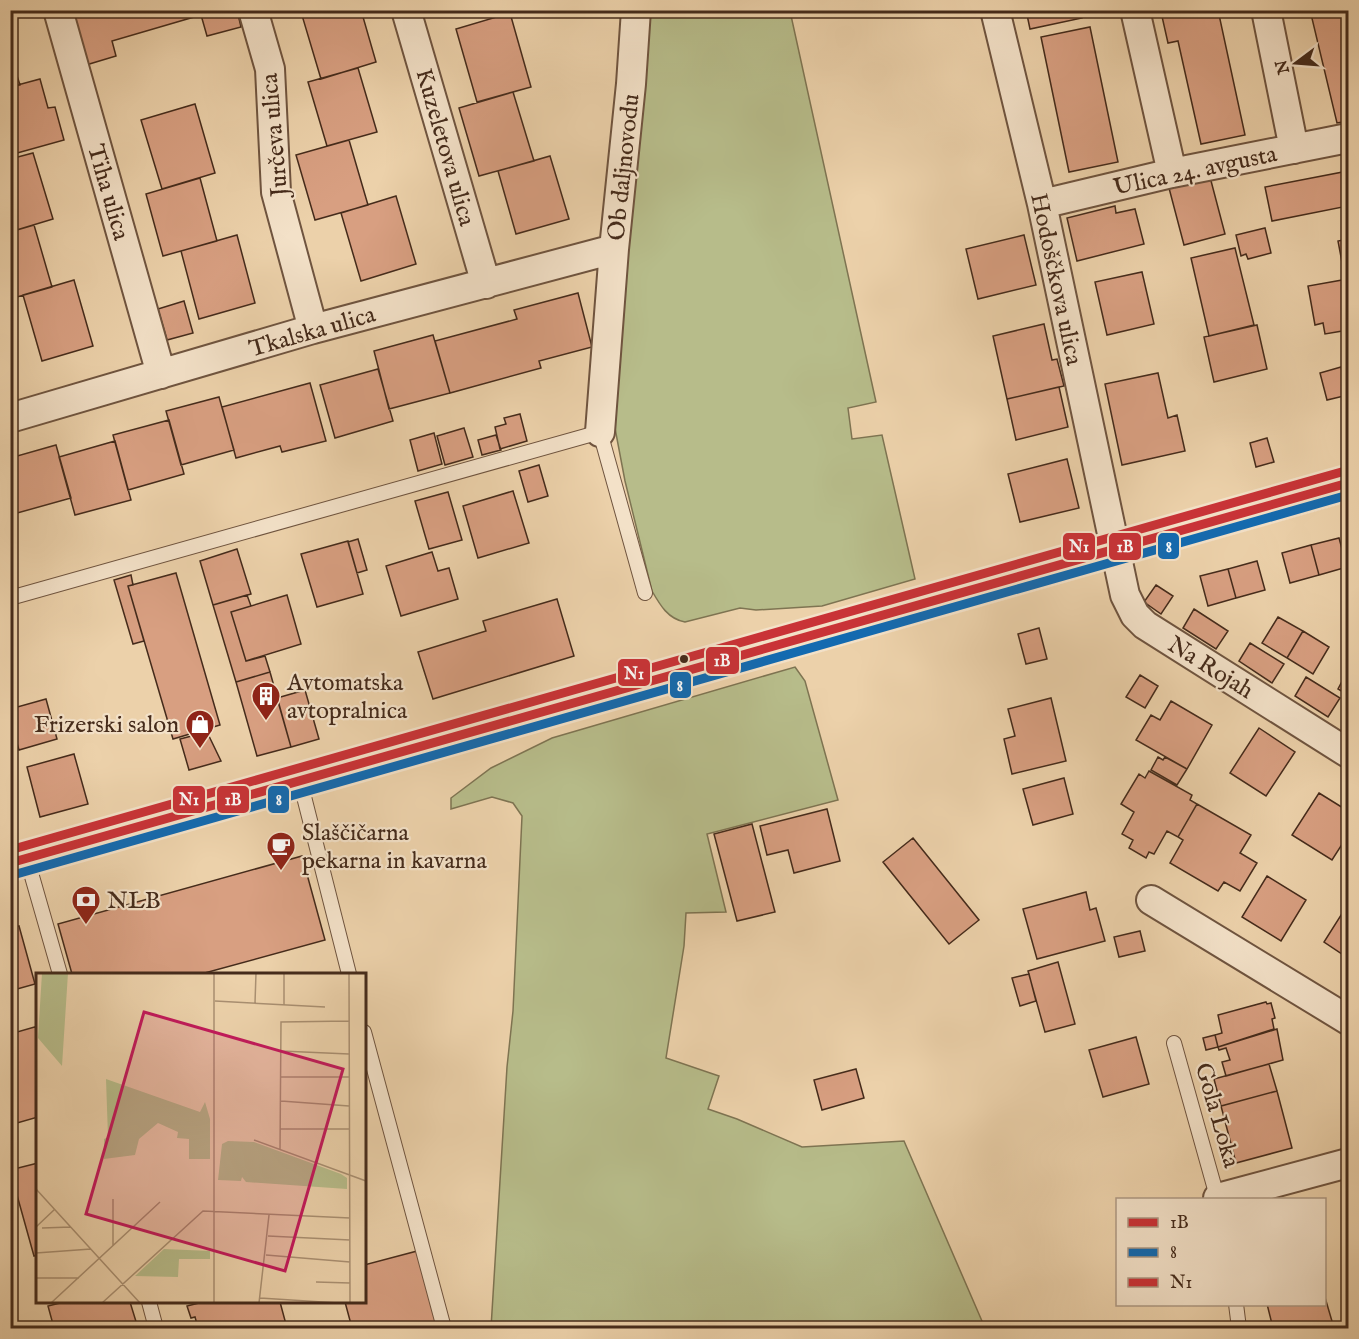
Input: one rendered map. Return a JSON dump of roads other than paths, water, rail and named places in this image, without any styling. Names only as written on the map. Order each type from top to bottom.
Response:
[{"type":"main road","points":[[19,861],[1348,483]]},
{"type":"street","name":"Tiha ulica","points":[[58,10],[161,374]]},
{"type":"street","name":"Jurčeva ulica","points":[[254,10],[270,69],[276,192],[313,329]]},
{"type":"street","name":"Kuzeletova ulica","points":[[406,10],[486,284]]},
{"type":"street","name":"Ob daljnovodu","points":[[600,432],[636,10]]},
{"type":"street","name":"Hodoščkova ulica","points":[[995,10],[1042,204],[1114,549]]},
{"type":"street","points":[[1135,10],[1172,173]]},
{"type":"street","points":[[1266,10],[1294,149]]},
{"type":"street","name":"Ulica 24. avgusta","points":[[1042,204],[1172,173],[1348,138]]},
{"type":"street","name":"Tkalska ulica","points":[[10,418],[313,329],[614,249]]},
{"type":"street","name":"Na Rojah","points":[[1114,549],[1125,595],[1136,615],[1145,625],[1348,753]]},
{"type":"street","points":[[1152,900],[1348,1020]]},
{"type":"street","points":[[1222,1198],[1348,1163]]},
{"type":"lane","points":[[10,598],[600,432],[645,593]]},
{"type":"lane","points":[[300,781],[348,973]]},
{"type":"lane","points":[[19,861],[59,973]]},
{"type":"lane","points":[[366,1039],[444,1329]]},
{"type":"lane","name":"Gola Loka","points":[[1174,1043],[1218,1198]]},
{"type":"lane","points":[[149,1303],[156,1329]]},
{"type":"lane","points":[[1236,1306],[1239,1329]]},
{"type":"place","name":"Avtomatska avtopralnica","points":[[266,722]]},
{"type":"place","name":"Frizerski salon","points":[[200,750]]},
{"type":"place","name":"Slaščičarna pekarna in kavarna","points":[[281,872]]},
{"type":"place","name":"NLB","points":[[86,926]]}]
